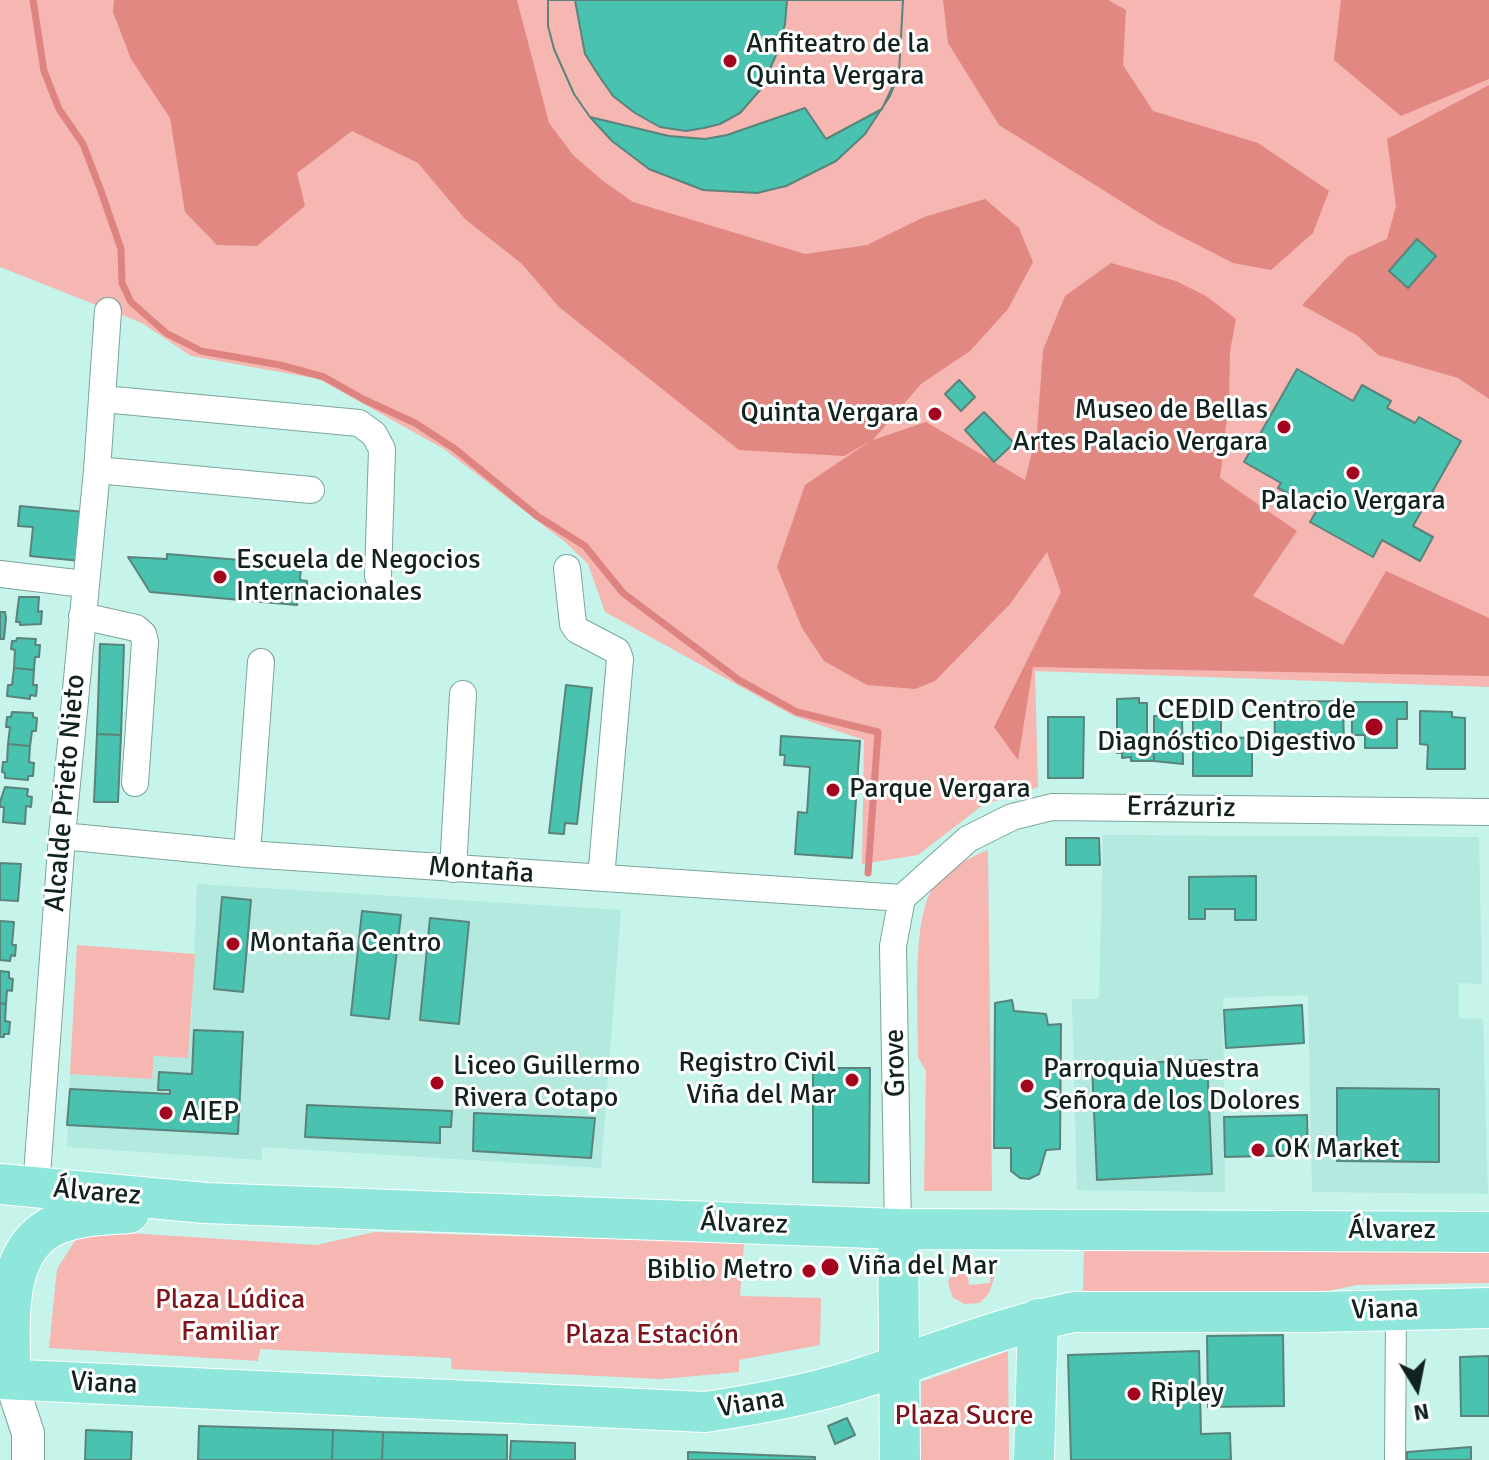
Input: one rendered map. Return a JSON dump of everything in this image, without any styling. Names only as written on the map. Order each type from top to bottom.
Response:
[{"type":"main road","name":"Álvarez","points":[[18,1186],[205,1203],[898,1229],[1489,1232]]},
{"type":"main road","points":[[5,1379],[13,1278],[19,1260],[28,1247],[50,1227],[79,1218],[205,1203]]},
{"type":"main road","points":[[898,1229],[900,1460]]},
{"type":"main road","name":"Viana","points":[[5,1379],[705,1412],[785,1400],[1038,1319],[1074,1312],[1489,1308]]},
{"type":"main road","points":[[1034,1460],[1038,1319]]},
{"type":"street","name":"Alcalde Prieto Nieto","points":[[18,1186],[62,836],[97,470],[108,311]]},
{"type":"street","points":[[103,399],[359,423],[374,434],[382,449],[378,576]]},
{"type":"street","points":[[97,470],[311,490]]},
{"type":"street","points":[[567,568],[573,624],[577,630],[617,651],[620,659],[601,878]]},
{"type":"street","points":[[0,574],[84,584]]},
{"type":"street","points":[[82,616],[136,628],[143,634],[145,642],[135,783]]},
{"type":"street","points":[[247,854],[261,662]]},
{"type":"street","points":[[453,869],[463,694]]},
{"type":"street","name":"Errázuriz","points":[[902,898],[968,839],[1012,817],[1052,807],[1489,812]]},
{"type":"street","name":"Montaña","points":[[62,836],[247,854],[902,898]]},
{"type":"street","name":"Grove","points":[[898,1229],[893,946],[902,898]]},
{"type":"street","points":[[1395,1460],[1396,1309]]},
{"type":"street","points":[[5,1379],[28,1446]]},
{"type":"street","points":[[28,1446],[58,1382]]},
{"type":"shaded area","points":[[114,0],[517,0],[549,123],[573,155],[633,202],[805,254],[867,245],[924,217],[985,199],[1019,228],[1033,262],[1008,309],[970,351],[921,384],[873,440],[926,422],[1025,480],[1037,432],[1043,350],[1065,296],[1111,263],[1176,281],[1206,296],[1236,319],[1230,351],[1229,400],[1220,478],[1297,531],[1253,596],[1343,645],[1386,571],[1489,618],[1489,676],[1033,667],[1018,760],[994,727],[1061,592],[1047,552],[1010,604],[935,681],[915,689],[867,685],[824,661],[802,628],[777,567],[805,485],[870,441],[844,456],[739,450],[559,307],[522,264],[465,219],[418,163],[352,131],[297,173],[305,206],[257,246],[217,245],[185,212],[170,118],[131,59],[113,12]]},
{"type":"shaded area","points":[[943,0],[1108,0],[1126,10],[1123,65],[1153,111],[1258,143],[1329,191],[1313,233],[1271,270],[1233,263],[1159,225],[999,125],[948,43]]},
{"type":"shaded area","points":[[1341,0],[1489,0],[1489,79],[1401,116],[1334,60]]},
{"type":"shaded area","points":[[1489,85],[1489,399],[1458,378],[1378,355],[1358,336],[1302,305],[1347,257],[1387,239],[1396,206],[1387,139]]},
{"type":"shaded area","points":[[1103,835],[1479,837],[1482,984],[1459,983],[1459,1018],[1483,1019],[1488,1194],[1312,1192],[1308,995],[1223,998],[1225,1192],[1077,1190],[1072,999],[1099,999]]},
{"type":"shaded area","name":"Liceo Guillermo Rivera Cotapo","points":[[197,884],[621,910],[601,1168],[262,1147],[262,1160],[67,1147],[70,1074],[152,1079],[154,1056],[188,1058]]},
{"type":"green space","name":"Quinta Vergara","points":[[0,0],[1489,0],[1489,687],[1035,671],[1038,787],[983,805],[918,855],[862,864],[864,740],[794,716],[605,612],[588,564],[565,542],[444,449],[319,379],[191,356],[142,323],[0,267]]},
{"type":"green space","points":[[988,850],[992,1191],[924,1191],[926,1071],[918,1057],[917,992],[922,918],[928,898],[941,878],[973,856]]},
{"type":"green space","points":[[77,945],[195,954],[188,1058],[154,1056],[152,1079],[70,1074]]},
{"type":"green space","points":[[96,1231],[316,1245],[375,1232],[744,1243],[740,1296],[821,1298],[820,1345],[739,1360],[739,1372],[661,1379],[452,1369],[451,1358],[260,1349],[258,1361],[49,1348],[57,1269],[80,1233]]},
{"type":"green space","points":[[1084,1248],[1489,1252],[1489,1283],[1357,1285],[1300,1297],[1083,1295]]},
{"type":"green space","points":[[991,1258],[997,1269],[989,1293],[980,1303],[965,1304],[953,1298],[948,1283],[951,1271],[966,1262],[969,1285],[990,1283]]},
{"type":"green space","name":"Plaza Sucre","points":[[1008,1351],[1009,1460],[920,1460],[921,1382]]},
{"type":"building","points":[[548,0],[575,0],[585,54],[599,76],[613,96],[660,127],[686,131],[704,128],[720,124],[740,113],[761,89],[777,53],[785,24],[787,0],[903,0],[899,73],[890,96],[865,134],[836,161],[786,186],[757,193],[703,190],[649,169],[612,141],[590,117],[574,94],[554,49],[548,26]]},
{"type":"building","name":"Anfiteatro de la Quinta Vergara","points":[[548,0],[903,0],[899,73],[882,109],[826,139],[805,108],[727,135],[705,139],[669,136],[590,117],[574,94],[554,49],[548,26]]},
{"type":"building","points":[[1417,239],[1436,256],[1408,288],[1389,271]]},
{"type":"building","name":"Palacio Vergara","points":[[1297,369],[1353,401],[1362,385],[1391,401],[1387,408],[1415,423],[1419,417],[1461,441],[1413,526],[1433,537],[1420,561],[1382,540],[1373,557],[1310,522],[1320,505],[1305,496],[1302,501],[1278,488],[1281,483],[1244,462]]},
{"type":"building","points":[[959,380],[975,397],[961,411],[945,394]]},
{"type":"building","points":[[984,412],[1014,443],[994,462],[965,430]]},
{"type":"building","points":[[20,506],[85,512],[81,561],[30,556],[33,527],[18,526]]},
{"type":"building","name":"Escuela de Negocios Internacionales","points":[[167,554],[301,565],[300,580],[307,581],[307,588],[299,587],[297,605],[150,592],[128,557],[167,559]]},
{"type":"building","points":[[19,597],[39,597],[41,624],[20,625],[16,622]]},
{"type":"building","points":[[0,612],[5,612],[6,618],[4,639],[0,639]]},
{"type":"building","points":[[17,638],[36,639],[35,645],[40,645],[34,670],[14,668],[15,650],[11,649],[12,641]]},
{"type":"building","points":[[100,644],[124,645],[121,735],[97,734]]},
{"type":"building","points":[[14,668],[34,670],[36,696],[30,695],[30,699],[7,696]]},
{"type":"building","points":[[566,685],[592,688],[577,824],[565,823],[564,834],[549,833]]},
{"type":"building","points":[[1139,698],[1139,703],[1147,703],[1147,737],[1154,737],[1154,761],[1131,761],[1131,757],[1122,758],[1122,753],[1117,753],[1117,699]]},
{"type":"building","points":[[1343,701],[1344,748],[1324,748],[1324,734],[1275,735],[1274,702]]},
{"type":"building","name":"CEDID Centro de Diagnóstico Digestivo","points":[[1352,702],[1407,702],[1407,719],[1397,719],[1397,748],[1365,748],[1365,735],[1352,735]]},
{"type":"building","points":[[1193,711],[1221,711],[1221,737],[1252,738],[1252,776],[1193,776]]},
{"type":"building","points":[[1420,711],[1452,712],[1452,717],[1465,718],[1465,769],[1427,769],[1428,745],[1420,744]]},
{"type":"building","points":[[12,712],[33,713],[33,717],[37,718],[30,746],[8,744],[10,727],[6,727],[7,717],[11,717]]},
{"type":"building","points":[[1154,716],[1182,716],[1183,764],[1154,761]]},
{"type":"building","points":[[1048,717],[1084,717],[1083,778],[1048,778]]},
{"type":"building","points":[[97,734],[121,735],[118,802],[94,802]]},
{"type":"building","name":"Parque Vergara","points":[[781,736],[860,741],[852,858],[795,854],[798,812],[807,813],[810,767],[784,765],[785,755],[780,755]]},
{"type":"building","points":[[8,744],[30,746],[29,762],[34,763],[33,776],[28,776],[28,780],[5,778],[2,772],[3,762],[7,762]]},
{"type":"building","points":[[5,787],[28,789],[27,796],[32,797],[31,807],[26,806],[25,824],[3,822],[4,807],[0,807],[0,802]]},
{"type":"building","points":[[1066,838],[1099,838],[1100,865],[1066,865]]},
{"type":"building","points":[[0,863],[21,864],[18,901],[0,900]]},
{"type":"building","points":[[1256,876],[1256,920],[1235,920],[1235,909],[1205,909],[1205,919],[1189,919],[1189,877]]},
{"type":"building","name":"Montaña Centro","points":[[222,897],[251,900],[243,992],[214,989]]},
{"type":"building","points":[[362,911],[401,915],[389,1019],[351,1015]]},
{"type":"building","points":[[430,918],[469,922],[459,1024],[420,1020]]},
{"type":"building","points":[[0,921],[14,922],[12,945],[16,945],[15,956],[11,955],[10,961],[0,960]]},
{"type":"building","points":[[0,971],[9,972],[9,978],[13,979],[12,991],[7,990],[6,1004],[0,1003]]},
{"type":"building","name":"Parroquia Nuestra Señora de los Dolores","points":[[1012,1000],[1014,1011],[1046,1014],[1048,1025],[1061,1024],[1060,1149],[1046,1150],[1039,1174],[1029,1179],[1020,1178],[1011,1171],[1011,1148],[994,1148],[995,1003]]},
{"type":"building","points":[[0,1003],[6,1004],[5,1021],[10,1022],[9,1034],[4,1034],[4,1037],[0,1037]]},
{"type":"building","points":[[1302,1005],[1304,1043],[1226,1048],[1224,1010]]},
{"type":"building","points":[[194,1030],[243,1032],[238,1134],[67,1125],[70,1089],[170,1094],[170,1090],[158,1090],[159,1072],[192,1074]]},
{"type":"building","points":[[1207,1060],[1212,1174],[1097,1180],[1092,1065]]},
{"type":"building","points":[[813,1068],[870,1068],[869,1183],[813,1182]]},
{"type":"building","points":[[1337,1088],[1439,1089],[1439,1162],[1337,1161]]},
{"type":"building","points":[[307,1105],[452,1111],[451,1127],[440,1127],[440,1143],[305,1137]]},
{"type":"building","points":[[474,1113],[595,1118],[591,1158],[473,1151]]},
{"type":"building","points":[[1307,1115],[1308,1155],[1225,1157],[1224,1117]]},
{"type":"building","points":[[1283,1335],[1284,1406],[1208,1407],[1207,1336]]},
{"type":"building","name":"Ripley","points":[[1199,1351],[1201,1434],[1230,1433],[1231,1460],[1071,1460],[1068,1355]]},
{"type":"building","points":[[1489,1356],[1489,1416],[1461,1416],[1460,1357]]},
{"type":"building","points":[[847,1418],[855,1435],[835,1444],[828,1426]]},
{"type":"building","points":[[199,1426],[333,1430],[332,1460],[198,1460]]},
{"type":"building","points":[[86,1430],[132,1432],[131,1460],[85,1460]]},
{"type":"building","points":[[333,1430],[383,1432],[382,1460],[332,1460]]},
{"type":"building","points":[[383,1432],[507,1435],[507,1460],[382,1460]]},
{"type":"building","points":[[511,1441],[575,1443],[575,1460],[510,1460]]},
{"type":"building","points":[[1471,1447],[1471,1460],[1407,1460],[1407,1452]]},
{"type":"building","points":[[688,1452],[815,1457],[815,1460],[688,1460]]},
{"type":"waterway","points":[[33,0],[44,71],[59,109],[83,144],[101,191],[121,249],[122,283],[131,302],[166,333],[201,351],[280,365],[324,377],[415,423],[455,449],[537,516],[585,546],[623,593],[739,680],[797,712],[878,732],[868,873]]},
{"type":"place","name":"Anfiteatro de la Quinta Vergara","points":[[730,61]]},
{"type":"place","name":"Quinta Vergara","points":[[935,414]]},
{"type":"place","name":"Museo de Bellas Artes Palacio Vergara","points":[[1284,427]]},
{"type":"place","name":"Palacio Vergara","points":[[1353,473]]},
{"type":"place","name":"Escuela de Negocios Internacionales","points":[[220,577]]},
{"type":"place","name":"CEDID Centro de Diagnóstico Digestivo","points":[[1374,727]]},
{"type":"place","name":"Parque Vergara","points":[[833,790]]},
{"type":"place","name":"Montaña Centro","points":[[233,944]]},
{"type":"place","name":"Registro Civil Viña del Mar","points":[[852,1080]]},
{"type":"place","name":"Liceo Guillermo Rivera Cotapo","points":[[437,1083]]},
{"type":"place","name":"Parroquia Nuestra Señora de los Dolores","points":[[1027,1086]]},
{"type":"place","name":"AIEP","points":[[166,1113]]},
{"type":"place","name":"OK Market","points":[[1258,1150]]},
{"type":"place","name":"Viña del Mar","points":[[830,1267]]},
{"type":"place","name":"Biblio Metro","points":[[809,1271]]},
{"type":"place","name":"Ripley","points":[[1134,1394]]},
{"type":"park label","name":"Plaza Lúdica Familiar","points":[[230,1317]]},
{"type":"park label","name":"Plaza Estación","points":[[652,1336]]}]
